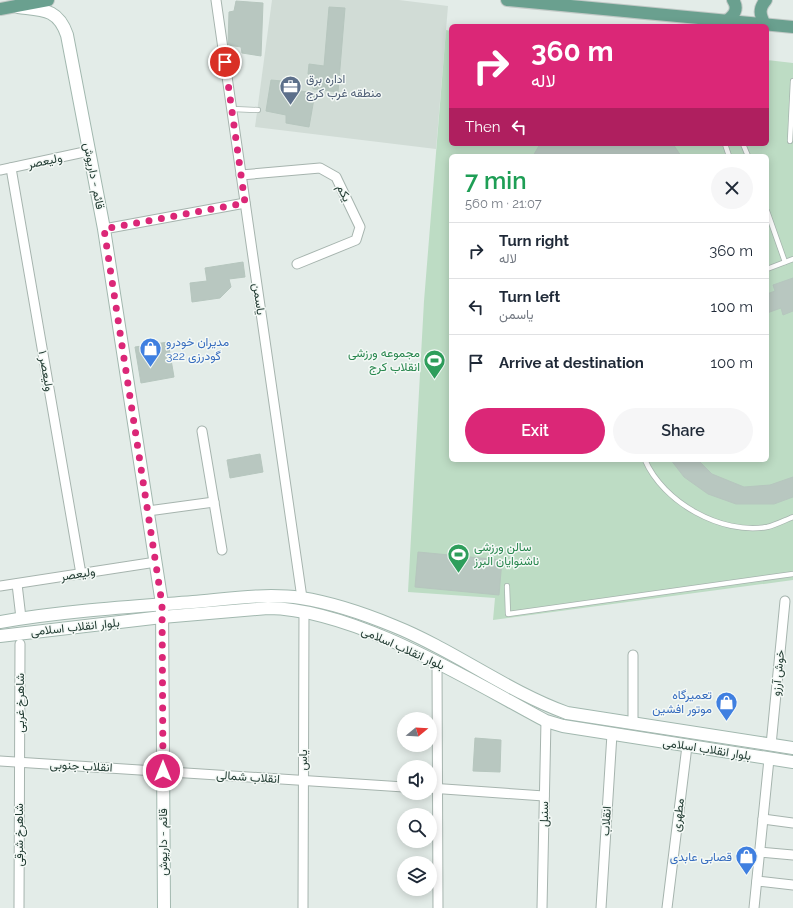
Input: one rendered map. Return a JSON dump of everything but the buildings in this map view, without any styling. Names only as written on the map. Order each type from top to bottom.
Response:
[{"type":"main road","points":[[0,9],[48,0]]},
{"type":"main road","points":[[507,0],[711,23],[726,21],[755,24]]},
{"type":"main road","points":[[726,21],[734,17],[736,10],[733,0]]},
{"type":"main road","points":[[765,24],[760,10],[761,5],[766,0]]},
{"type":"main road","name":"قائم - داریوش","points":[[14,6],[48,11],[57,16],[63,23],[67,35],[104,229],[162,604],[164,908]]},
{"type":"main road","points":[[769,25],[793,27]]},
{"type":"main road","name":"بلوار انقلاب اسلامی","points":[[0,622],[21,618],[162,604],[249,598],[302,598],[341,607],[395,626],[439,646],[545,705],[567,713],[793,748]]},
{"type":"main road","points":[[302,598],[304,612]]},
{"type":"main road","name":"بلوار انقلاب اسلامی","points":[[0,636],[162,617],[268,608],[304,612],[375,635],[437,662],[546,721],[563,726],[793,762]]},
{"type":"street","name":"یاسمن","points":[[216,0],[302,598]]},
{"type":"street","name":"ولیعصر","points":[[0,170],[89,151]]},
{"type":"street","name":"ولیعصر ۱","points":[[11,168],[81,574]]},
{"type":"street","name":"یکم","points":[[241,175],[320,168],[336,177],[360,227],[356,240],[297,264]]},
{"type":"street","points":[[104,229],[245,203]]},
{"type":"street","points":[[202,431],[222,550]]},
{"type":"street","points":[[148,511],[214,502]]},
{"type":"street","name":"ولیعصر","points":[[0,586],[156,562]]},
{"type":"street","points":[[17,584],[21,618]]},
{"type":"street","name":"خوش آرزو","points":[[771,745],[785,601]]},
{"type":"street","name":"یاس","points":[[303,908],[302,780],[304,612]]},
{"type":"street","name":"شاهرخ غربی","points":[[19,762],[20,644]]},
{"type":"street","points":[[633,723],[634,656]]},
{"type":"street","points":[[435,760],[437,662]]},
{"type":"street","name":"سنبل","points":[[542,908],[546,721]]},
{"type":"street","name":"انقلاب","points":[[601,908],[612,734]]},
{"type":"street","name":"مطهری","points":[[667,908],[687,746]]},
{"type":"street","points":[[756,908],[757,881],[769,759]]},
{"type":"street","name":"انقلاب جنوبی","points":[[0,761],[163,771]]},
{"type":"street","name":"شاهرخ شرقی","points":[[19,762],[19,908]]},
{"type":"street","name":"انقلاب شمالی","points":[[163,771],[397,787]]},
{"type":"street","points":[[437,789],[544,796]]},
{"type":"street","points":[[434,800],[438,908]]},
{"type":"street","points":[[763,819],[793,823]]},
{"type":"street","points":[[760,852],[793,855]]},
{"type":"street","points":[[757,881],[793,885]]},
{"type":"lane","points":[[790,141],[793,81]]},
{"type":"lane","points":[[232,109],[258,110]]},
{"type":"lane","points":[[769,217],[785,262]]},
{"type":"lane","points":[[769,267],[793,259]]},
{"type":"lane","points":[[646,462],[663,487],[685,507],[709,519],[740,526],[767,527],[793,517]]},
{"type":"lane","points":[[507,586],[508,614],[793,574]]},
{"type":"shaded area","points":[[272,0],[399,0],[448,6],[436,149],[255,127]]},
{"type":"green space","name":"مجموعه ورزشی انقلاب کرج","points":[[446,30],[449,31],[449,146],[769,146],[769,60],[793,63],[793,580],[493,620],[495,598],[408,592],[424,301]]},
{"type":"place","name":"اداره برق منطقه غرب کرج","points":[[290,106]]},
{"type":"place","name":"مدیران خودرو گودرزی 322","points":[[151,368]]},
{"type":"place","name":"مجموعه ورزشی انقلاب کرج","points":[[435,380]]},
{"type":"place","name":"سالن ورزشی ناشنوایان البرز","points":[[459,574]]},
{"type":"place","name":"تعمیرگاه موتور افشین","points":[[727,722]]},
{"type":"place","name":"قصابی عابدی","points":[[747,876]]},
{"type":"route","points":[[163,771],[162,604],[104,229],[245,203],[225,62]]}]
